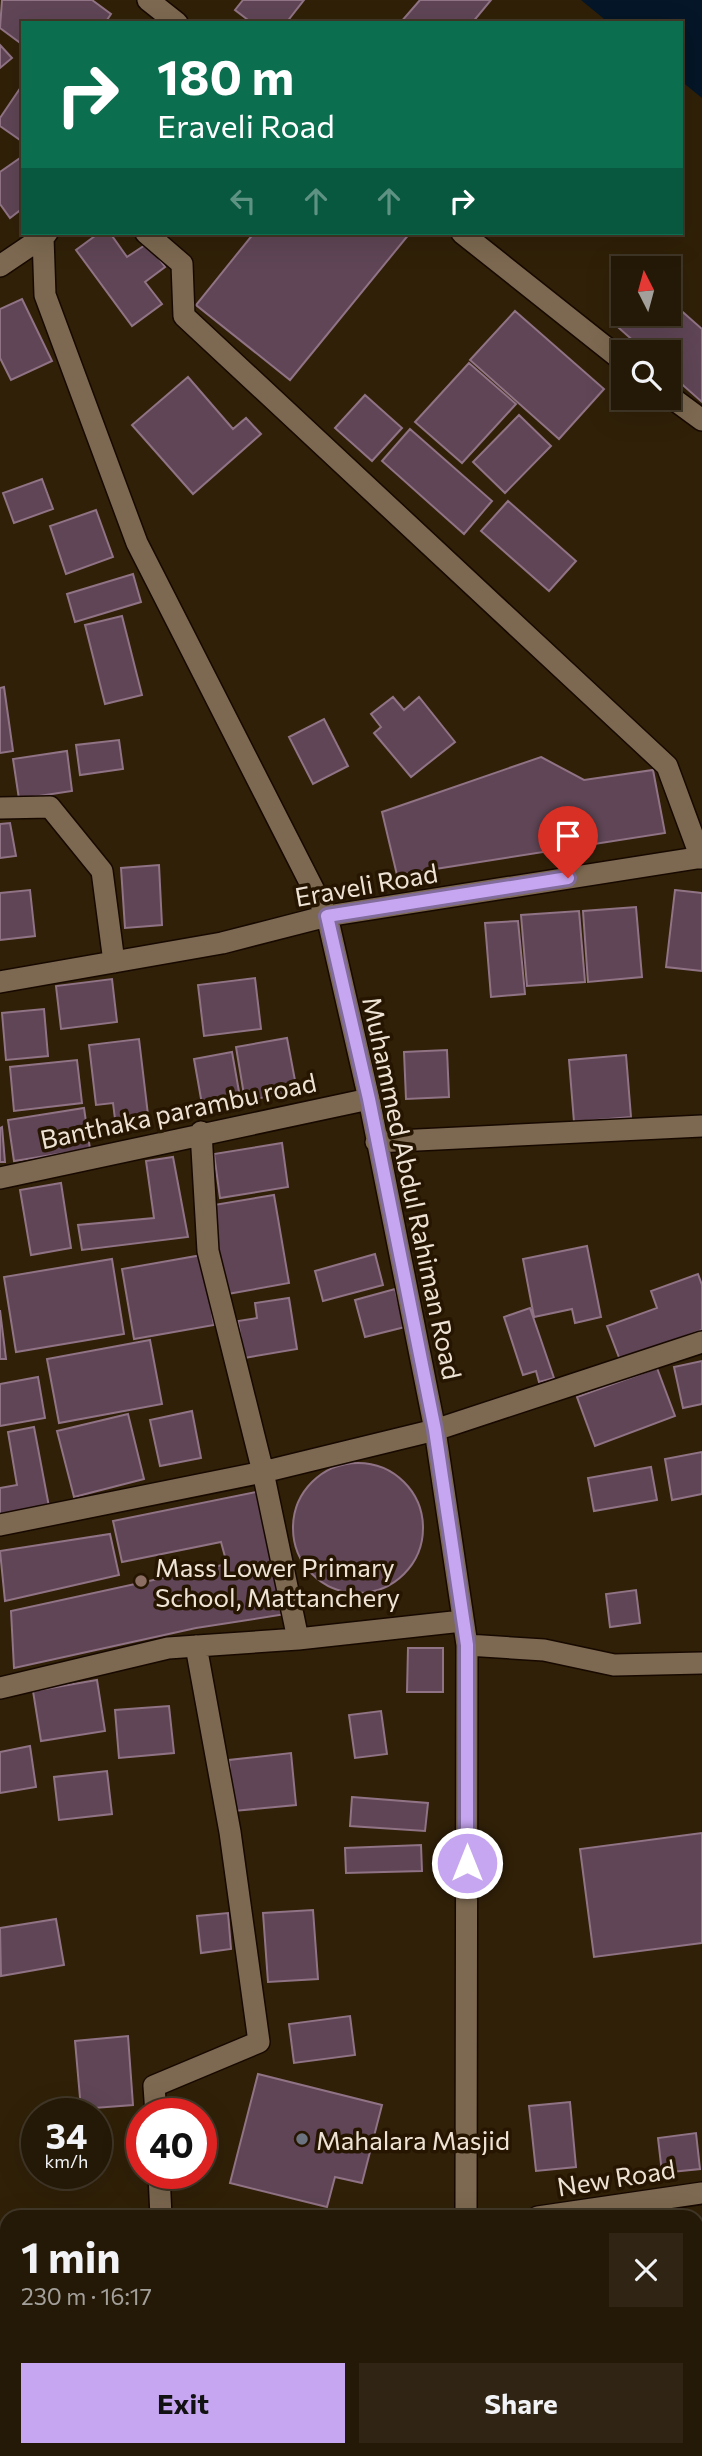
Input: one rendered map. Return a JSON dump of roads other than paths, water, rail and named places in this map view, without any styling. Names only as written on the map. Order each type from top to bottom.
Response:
[{"type":"street","points":[[148,0],[174,21]]},
{"type":"street","points":[[0,266],[45,235]]},
{"type":"street","name":"Muhammed Abdul Rahiman Road","points":[[45,235],[45,295],[137,543],[327,916],[369,1099],[435,1430],[467,1645],[466,2210]]},
{"type":"street","points":[[148,235],[182,264],[184,316],[667,766],[701,857]]},
{"type":"street","points":[[465,235],[611,351]]},
{"type":"street","points":[[681,405],[702,420]]},
{"type":"street","points":[[0,808],[50,807],[102,871],[114,962]]},
{"type":"street","name":"Eraveli Road","points":[[0,982],[222,943],[327,916],[701,857]]},
{"type":"street","name":"Banthaka parambu road","points":[[0,1178],[201,1132],[369,1099]]},
{"type":"street","points":[[376,1142],[702,1126]]},
{"type":"street","points":[[201,1132],[208,1251],[263,1472],[298,1639]]},
{"type":"street","points":[[0,1525],[263,1472],[435,1430],[702,1342]]},
{"type":"street","points":[[0,1688],[167,1648],[298,1639],[462,1621]]},
{"type":"street","points":[[467,1645],[544,1650],[614,1665],[702,1663]]},
{"type":"street","points":[[155,2098],[154,2086],[259,2042],[230,1832],[196,1646]]},
{"type":"street","points":[[160,2189],[161,2210]]},
{"type":"street","name":"New Road","points":[[586,2210],[702,2193]]},
{"type":"water","points":[[581,0],[702,0],[702,98],[683,83],[683,21],[607,21]]},
{"type":"place","name":"Mass Lower Primary School, Mattanchery","points":[[141,1581]]},
{"type":"place","name":"Mahalara Masjid","points":[[302,2139]]}]
